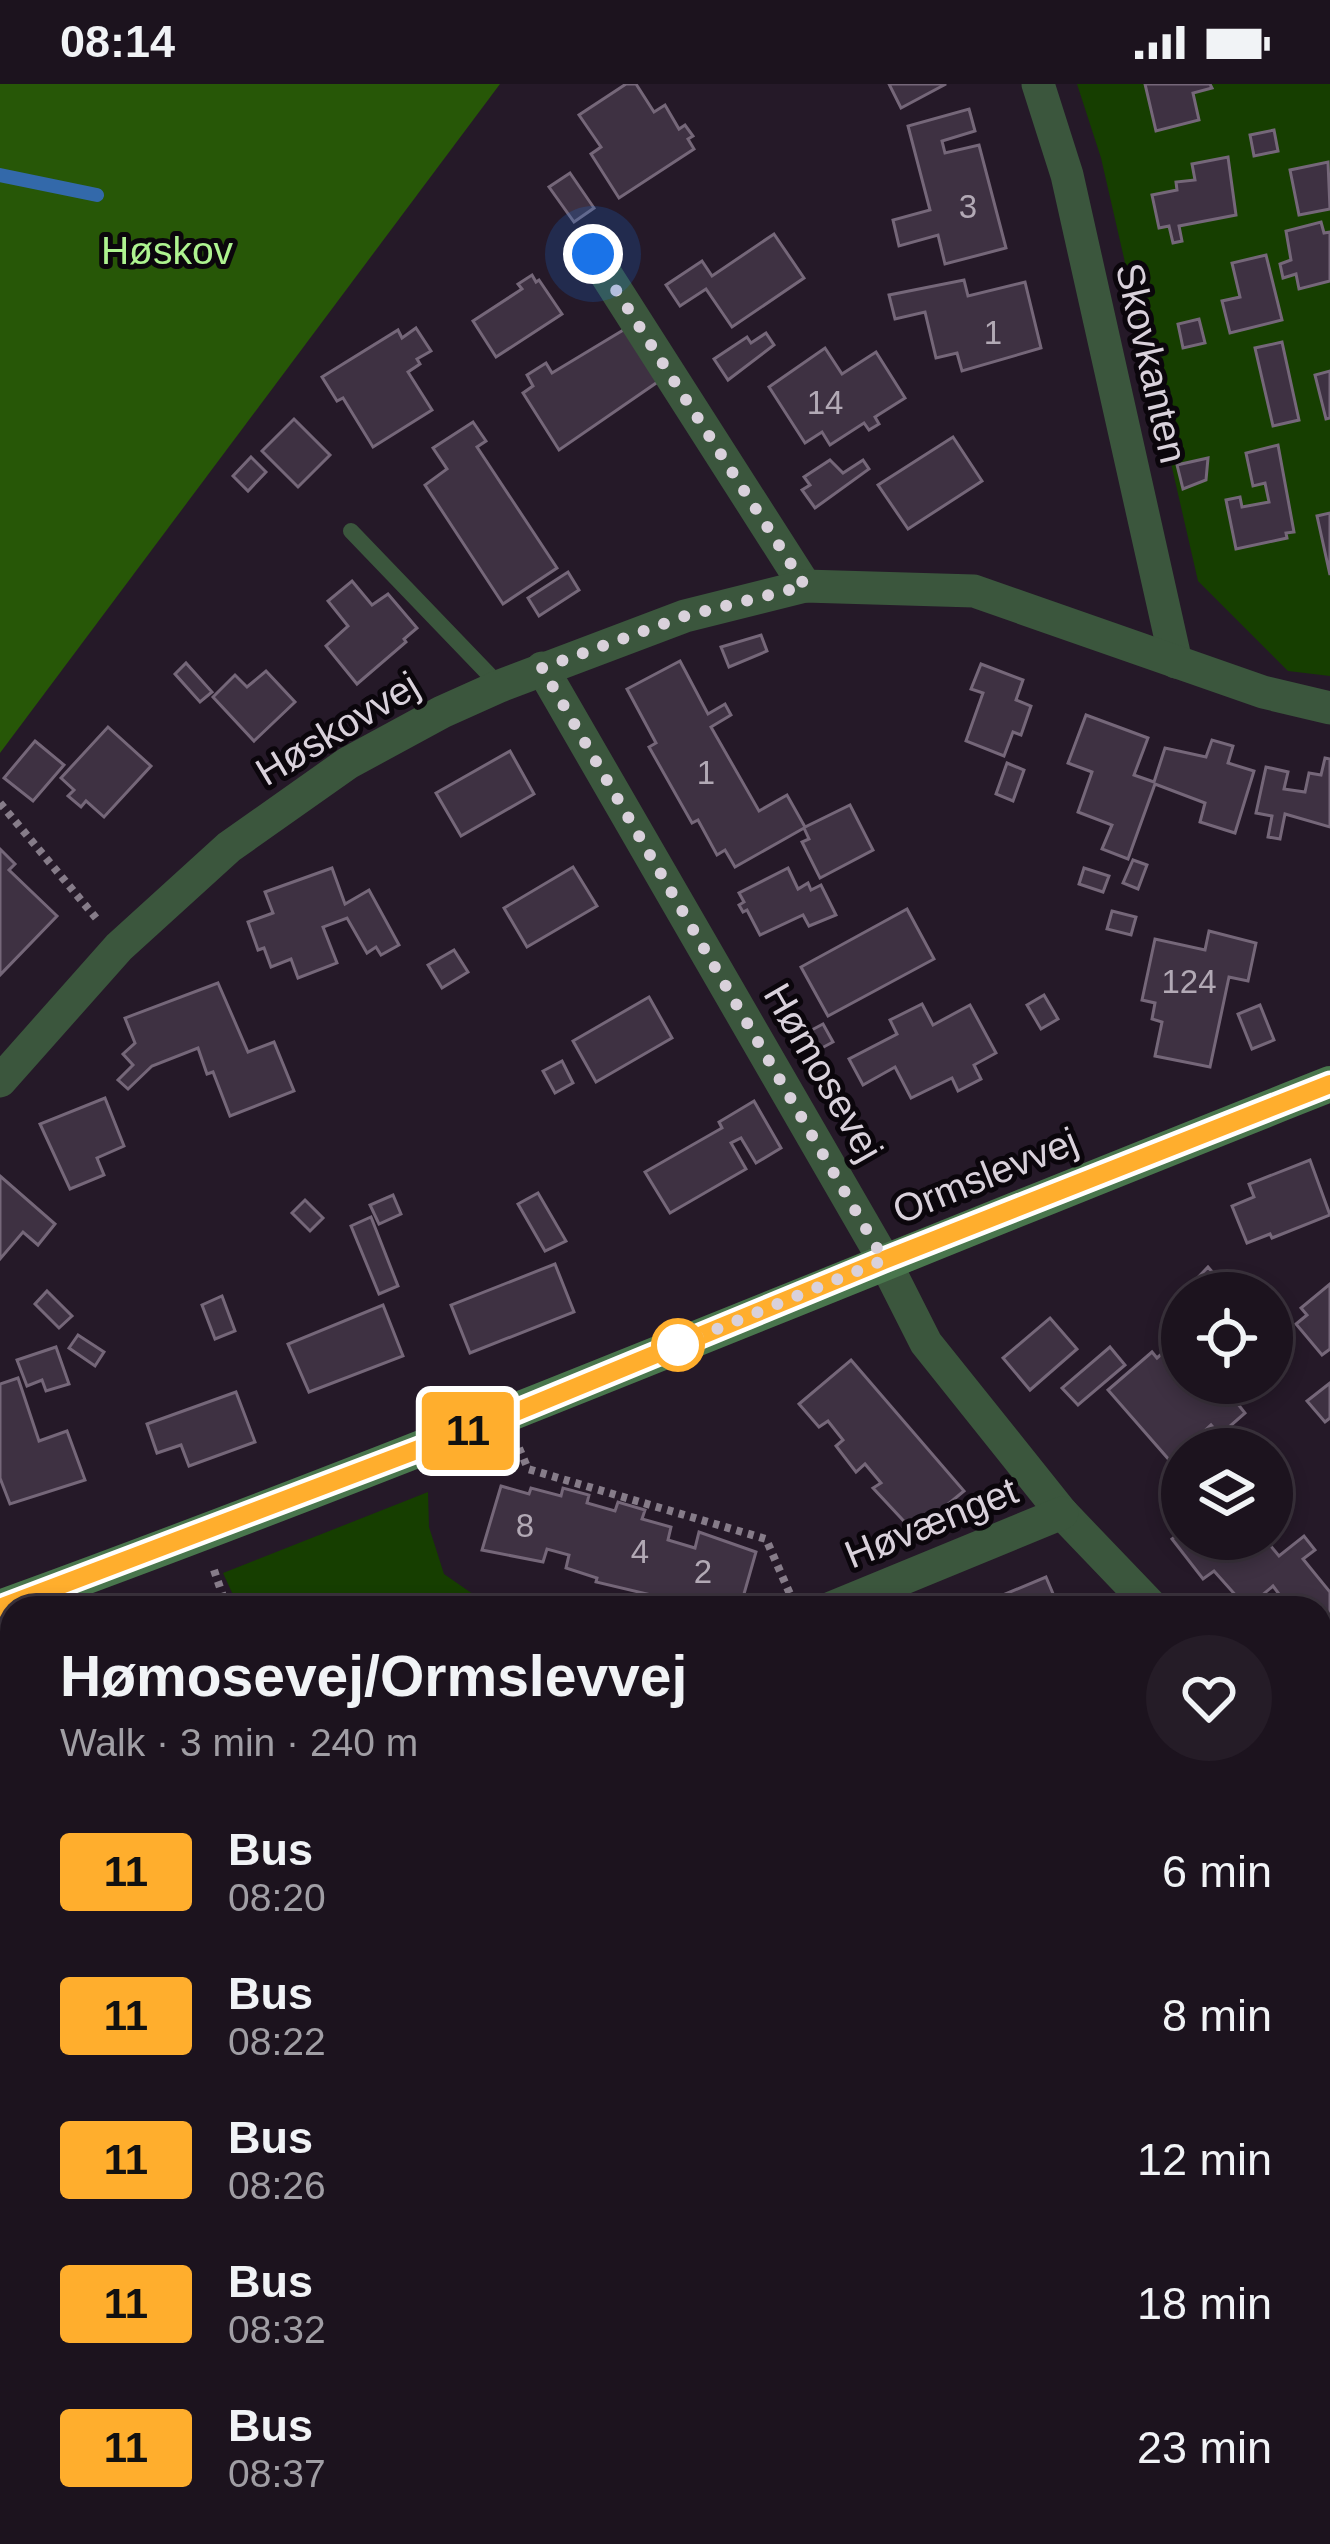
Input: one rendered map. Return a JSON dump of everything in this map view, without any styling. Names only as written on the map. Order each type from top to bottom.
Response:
[{"type":"street","name":"Skovkanten","points":[[1038,84],[1067,175],[1176,662]]},
{"type":"street","points":[[593,254],[805,586]]},
{"type":"street","name":"Høskovvej","points":[[0,1081],[119,947],[229,847],[347,763],[500,686],[685,616],[805,586],[974,591],[1263,692],[1330,707]]},
{"type":"street","name":"Hømosevej","points":[[542,668],[884,1260],[926,1343],[1062,1513],[1142,1596]]},
{"type":"street","name":"Ormslevvej","points":[[32,1596],[506,1416],[1330,1084]]},
{"type":"street","name":"Høvænget","points":[[860,1596],[1062,1513]]},
{"type":"lane","points":[[351,531],[500,686]]},
{"type":"path","points":[[0,803],[119,947]]},
{"type":"path","points":[[506,1416],[528,1469],[766,1539],[791,1596]]},
{"type":"green space","name":"Høskov","points":[[0,84],[500,84],[0,753]]},
{"type":"green space","points":[[1077,84],[1330,84],[1330,676],[1288,671],[1198,581],[1101,158]]},
{"type":"green space","points":[[428,1492],[429,1527],[444,1574],[476,1596],[234,1596],[223,1573]]},
{"type":"building","points":[[626,84],[636,84],[654,112],[665,105],[679,129],[685,125],[693,136],[688,139],[694,149],[619,198],[591,154],[601,147],[579,115]]},
{"type":"building","points":[[889,84],[946,84],[901,108]]},
{"type":"building","points":[[1145,84],[1210,84],[1212,88],[1193,93],[1199,120],[1156,131]]},
{"type":"building","points":[[969,109],[975,131],[942,141],[945,153],[979,145],[1006,248],[945,264],[938,235],[899,246],[893,220],[930,210],[908,126]]},
{"type":"building","points":[[1274,130],[1278,151],[1254,156],[1250,135]]},
{"type":"building","points":[[1228,157],[1236,215],[1179,226],[1182,241],[1173,243],[1169,226],[1159,228],[1152,195],[1177,190],[1176,182],[1195,180],[1192,164]]},
{"type":"building","points":[[1328,162],[1330,209],[1299,215],[1290,170]]},
{"type":"building","points":[[570,173],[594,208],[574,222],[549,187]]},
{"type":"building","points":[[1321,222],[1324,233],[1330,232],[1330,281],[1299,289],[1296,274],[1283,278],[1280,264],[1291,260],[1286,231]]},
{"type":"building","points":[[774,234],[804,278],[732,327],[706,289],[680,306],[666,285],[702,261],[712,276]]},
{"type":"building","points":[[1266,255],[1282,320],[1230,333],[1222,301],[1240,297],[1232,263]]},
{"type":"building","points":[[532,275],[562,314],[496,357],[473,321],[522,289],[518,284]]},
{"type":"building","points":[[964,280],[968,296],[1025,282],[1041,348],[962,371],[957,353],[936,358],[925,312],[895,319],[889,295]]},
{"type":"building","points":[[1199,319],[1205,343],[1183,348],[1178,324]]},
{"type":"building","points":[[416,328],[431,351],[408,372],[432,410],[373,447],[343,398],[337,401],[322,377],[398,330],[402,338]]},
{"type":"building","points":[[625,329],[659,381],[559,450],[523,393],[533,386],[527,375],[546,363],[552,373]]},
{"type":"building","points":[[766,333],[774,345],[728,380],[714,359],[747,337],[751,343]]},
{"type":"building","points":[[1282,342],[1299,420],[1273,426],[1255,348]]},
{"type":"building","points":[[825,348],[842,374],[876,352],[905,398],[875,417],[879,424],[869,430],[864,423],[830,445],[822,432],[805,443],[769,387]]},
{"type":"building","points":[[1330,371],[1330,418],[1326,419],[1315,375]]},
{"type":"building","points":[[294,419],[330,455],[298,487],[262,451]]},
{"type":"building","points":[[473,422],[486,441],[477,447],[557,568],[503,604],[425,485],[447,469],[433,448]]},
{"type":"building","points":[[953,437],[982,481],[908,529],[878,485]]},
{"type":"building","points":[[1278,445],[1294,532],[1286,533],[1287,538],[1236,549],[1226,500],[1240,497],[1242,507],[1269,502],[1265,483],[1253,486],[1246,453]]},
{"type":"building","points":[[251,457],[266,472],[248,491],[233,476]]},
{"type":"building","points":[[1208,458],[1206,480],[1183,489],[1177,465]]},
{"type":"building","points":[[830,460],[843,473],[863,460],[869,469],[815,508],[802,490],[810,485],[804,477]]},
{"type":"building","points":[[1330,513],[1330,575],[1317,516]]},
{"type":"building","points":[[568,572],[579,590],[539,616],[528,598]]},
{"type":"building","points":[[352,581],[372,605],[388,594],[417,628],[357,684],[326,646],[348,626],[328,601]]},
{"type":"building","points":[[761,635],[767,651],[729,667],[721,647]]},
{"type":"building","points":[[680,661],[708,714],[725,704],[731,715],[711,727],[759,811],[787,795],[805,827],[850,805],[873,850],[820,878],[802,842],[809,839],[804,828],[735,867],[725,850],[717,855],[698,820],[692,823],[649,747],[656,743],[627,689]]},
{"type":"building","points":[[186,663],[212,692],[200,702],[175,674]]},
{"type":"building","points":[[981,664],[1023,680],[1016,700],[1031,706],[1021,735],[1013,732],[1004,756],[966,741],[983,693],[971,689]]},
{"type":"building","points":[[266,671],[295,702],[254,741],[213,697],[235,675],[247,687]]},
{"type":"building","points":[[1086,715],[1148,738],[1134,775],[1154,782],[1165,748],[1206,757],[1212,740],[1233,746],[1228,763],[1254,771],[1235,833],[1200,822],[1205,803],[1155,784],[1128,859],[1102,849],[1112,825],[1078,812],[1092,772],[1068,763]]},
{"type":"building","points":[[108,727],[151,766],[104,817],[86,801],[81,807],[68,796],[74,790],[61,778]]},
{"type":"building","points":[[35,741],[64,765],[33,801],[4,778]]},
{"type":"building","points":[[510,751],[534,794],[461,836],[436,793]]},
{"type":"building","points":[[1325,758],[1330,759],[1330,827],[1285,814],[1280,839],[1268,837],[1272,816],[1256,813],[1266,767],[1288,772],[1284,789],[1305,792],[1309,773],[1321,775]]},
{"type":"building","points":[[1007,763],[1024,770],[1013,801],[996,794]]},
{"type":"building","points":[[0,849],[15,864],[9,870],[57,916],[0,975]]},
{"type":"building","points":[[1133,860],[1147,865],[1138,889],[1123,883]]},
{"type":"building","points":[[573,867],[597,906],[527,947],[504,908]]},
{"type":"building","points":[[332,868],[345,904],[369,890],[399,945],[381,955],[376,947],[367,953],[347,918],[323,927],[337,963],[298,978],[291,959],[271,967],[264,948],[258,950],[248,922],[273,913],[265,892]]},
{"type":"building","points":[[788,868],[798,889],[808,883],[811,890],[821,885],[836,915],[809,926],[803,915],[760,935],[747,910],[743,912],[739,905],[744,902],[739,893]]},
{"type":"building","points":[[1084,868],[1109,876],[1103,892],[1079,884]]},
{"type":"building","points":[[907,909],[934,959],[828,1016],[801,967]]},
{"type":"building","points":[[1112,911],[1136,917],[1131,935],[1107,929]]},
{"type":"building","points":[[1209,931],[1256,943],[1248,981],[1229,977],[1210,1067],[1155,1056],[1162,1022],[1152,1019],[1155,1003],[1142,1000],[1155,939],[1205,950]]},
{"type":"building","points":[[454,950],[468,972],[442,988],[428,965]]},
{"type":"building","points":[[218,983],[248,1052],[274,1042],[294,1091],[230,1116],[198,1048],[152,1066],[128,1089],[118,1080],[133,1065],[123,1054],[135,1043],[125,1018]]},
{"type":"building","points":[[1044,995],[1058,1019],[1041,1029],[1027,1005]]},
{"type":"building","points":[[649,997],[672,1038],[596,1082],[573,1041]]},
{"type":"building","points":[[922,1004],[933,1025],[970,1005],[996,1053],[974,1065],[981,1079],[958,1091],[952,1078],[911,1098],[895,1067],[863,1085],[849,1059],[897,1034],[890,1020]]},
{"type":"building","points":[[1260,1005],[1274,1040],[1252,1049],[1238,1014]]},
{"type":"building","points":[[823,1024],[833,1042],[803,1058],[793,1040]]},
{"type":"building","points":[[562,1061],[573,1083],[555,1093],[543,1071]]},
{"type":"building","points":[[105,1098],[124,1146],[97,1158],[104,1175],[70,1189],[40,1124]]},
{"type":"building","points":[[754,1101],[781,1148],[756,1163],[741,1138],[731,1143],[746,1169],[670,1213],[645,1172],[722,1128],[719,1122]]},
{"type":"building","points":[[1310,1160],[1330,1215],[1247,1243],[1232,1206],[1254,1197],[1249,1184]]},
{"type":"building","points":[[0,1176],[55,1224],[38,1245],[23,1232],[0,1259]]},
{"type":"building","points":[[538,1193],[566,1241],[545,1251],[518,1204]]},
{"type":"building","points":[[393,1195],[401,1214],[379,1224],[370,1205]]},
{"type":"building","points":[[305,1200],[323,1218],[310,1231],[292,1213]]},
{"type":"building","points":[[371,1217],[398,1286],[379,1294],[351,1226]]},
{"type":"building","points":[[555,1264],[574,1312],[470,1353],[451,1305]]},
{"type":"building","points":[[1330,1284],[1330,1349],[1322,1355],[1296,1324],[1307,1315],[1301,1308]]},
{"type":"building","points":[[47,1291],[72,1316],[59,1328],[35,1304]]},
{"type":"building","points":[[222,1296],[235,1331],[215,1339],[202,1305]]},
{"type":"building","points":[[383,1305],[403,1356],[309,1392],[288,1344]]},
{"type":"building","points":[[1050,1318],[1077,1349],[1030,1390],[1003,1358]]},
{"type":"building","points":[[78,1335],[104,1352],[95,1366],[69,1348]]},
{"type":"building","points":[[56,1347],[69,1384],[46,1391],[42,1380],[27,1386],[17,1360]]},
{"type":"building","points":[[1110,1347],[1125,1365],[1078,1405],[1062,1388]]},
{"type":"building","points":[[1152,1352],[1157,1358],[1161,1354],[1161,1404],[1238,1404],[1245,1413],[1228,1428],[1161,1428],[1161,1451],[1108,1390]]},
{"type":"building","points":[[851,1360],[964,1491],[914,1532],[873,1488],[881,1483],[865,1464],[856,1472],[836,1446],[843,1440],[828,1421],[819,1427],[799,1404]]},
{"type":"building","points":[[18,1378],[39,1441],[67,1431],[85,1480],[10,1504],[0,1478],[0,1384]]},
{"type":"building","points":[[1330,1383],[1330,1418],[1325,1422],[1307,1401]]},
{"type":"building","points":[[236,1392],[255,1442],[189,1466],[181,1445],[157,1453],[147,1424]]},
{"type":"building","points":[[501,1486],[561,1496],[563,1488],[589,1495],[587,1503],[615,1511],[618,1502],[645,1510],[642,1519],[671,1527],[668,1540],[695,1548],[699,1532],[756,1552],[743,1596],[655,1596],[596,1582],[597,1578],[566,1568],[569,1555],[547,1549],[543,1562],[482,1550]]},
{"type":"building","points":[[1304,1536],[1315,1550],[1303,1559],[1330,1596],[1277,1596],[1273,1586],[1261,1596],[1236,1596],[1214,1571],[1203,1579],[1188,1560],[1293,1560],[1293,1545]]},
{"type":"building","points":[[1046,1577],[1054,1596],[1001,1596]]},
{"type":"waterway","points":[[0,175],[97,195]]},
{"type":"bus line","name":"11","points":[[33,1596],[506,1416],[1330,1084]]},
{"type":"route","points":[[593,254],[805,586],[685,616],[542,668],[884,1260],[678,1345]]}]
